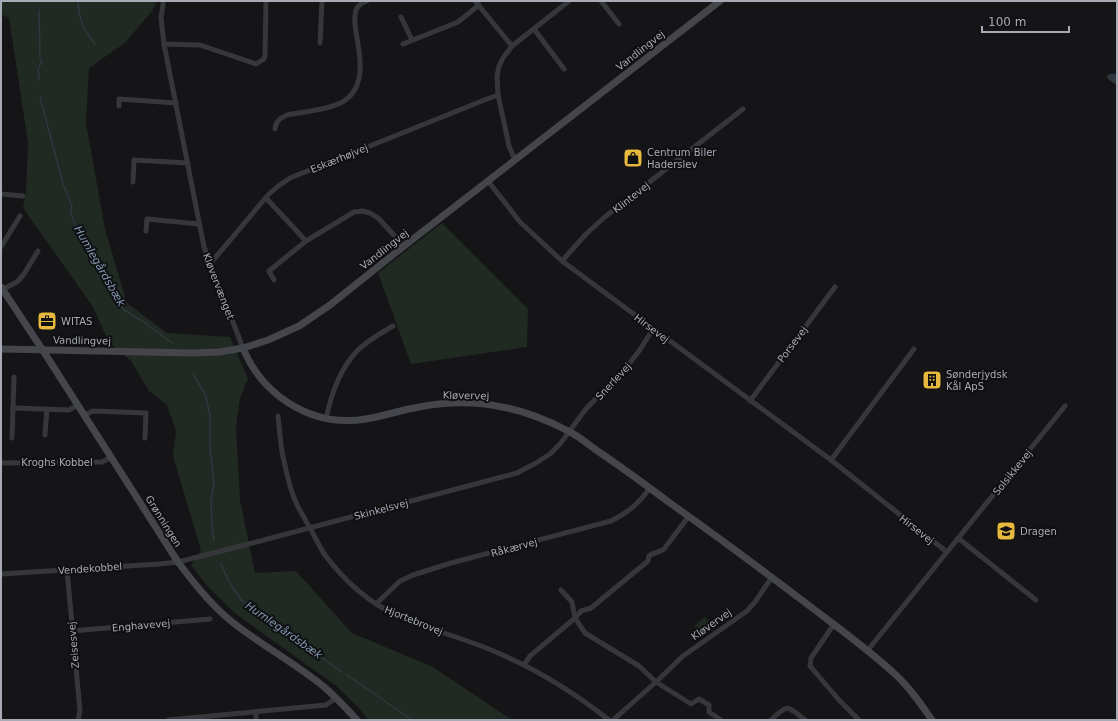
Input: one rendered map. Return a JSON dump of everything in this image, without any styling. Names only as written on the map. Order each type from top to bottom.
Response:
[{"type":"street","points":[[164,44],[200,45],[256,64],[264,59],[265,54],[266,1]]},
{"type":"street","points":[[320,42],[322,1]]},
{"type":"street","points":[[275,129],[276,123],[280,118],[287,115],[335,106],[345,101],[353,92],[359,82],[360,71],[360,52],[355,24],[355,13],[358,7],[367,1]]},
{"type":"street","points":[[515,160],[509,146],[498,95],[497,76],[499,66],[512,46],[569,1]]},
{"type":"street","points":[[601,1],[619,24]]},
{"type":"street","name":"Vandlingvej","points":[[1,349],[193,353],[219,352],[243,348],[268,340],[300,326],[330,306],[404,246],[720,1]]},
{"type":"street","points":[[403,44],[458,22],[478,3],[512,46]]},
{"type":"street","name":"Kløvervænget","points":[[163,4],[161,18],[164,44],[204,247],[243,348]]},
{"type":"street","points":[[401,17],[412,40]]},
{"type":"street","points":[[534,29],[564,70]]},
{"type":"street","name":"Eskærhøjvej","points":[[210,264],[266,198],[277,187],[290,178],[498,95]]},
{"type":"street","points":[[119,106],[119,99],[176,103]]},
{"type":"street","name":"Klintevej","points":[[562,261],[586,234],[608,215],[743,109]]},
{"type":"street","points":[[132,182],[134,160],[188,163]]},
{"type":"street","name":"Hirsevej","points":[[488,181],[520,222],[562,261],[831,460],[947,552]]},
{"type":"street","points":[[1,194],[23,196]]},
{"type":"street","points":[[266,198],[306,241]]},
{"type":"street","points":[[274,280],[269,272],[306,241],[354,212],[363,211],[378,218],[404,246]]},
{"type":"street","points":[[1,247],[20,216]]},
{"type":"street","points":[[146,231],[147,220],[199,224]]},
{"type":"street","name":"Grønningen","points":[[38,251],[24,274],[16,282],[2,288],[112,457],[178,562],[196,586],[226,616],[240,628],[322,686],[343,704],[357,720]]},
{"type":"street","name":"Porsevej","points":[[750,401],[835,287]]},
{"type":"street","points":[[326,419],[335,386],[344,369],[357,352],[372,339],[393,326]]},
{"type":"street","name":"Snerlevej","points":[[570,432],[585,410],[639,352],[653,329]]},
{"type":"street","name":"Kløvervej","points":[[243,348],[254,370],[271,390],[289,404],[305,412],[326,419],[350,421],[366,419],[418,407],[456,403],[477,404],[500,406],[522,412],[570,432],[689,516],[834,624],[896,675],[912,692],[932,720]]},
{"type":"street","points":[[831,460],[914,349]]},
{"type":"street","points":[[12,438],[14,377]]},
{"type":"street","points":[[13,408],[69,410],[78,405]]},
{"type":"street","name":"Solsikkevej","points":[[867,651],[1065,406]]},
{"type":"street","points":[[45,435],[47,409]]},
{"type":"street","points":[[85,416],[93,411],[146,412],[145,438]]},
{"type":"street","name":"Hjortebrovej","points":[[278,416],[284,461],[290,485],[298,506],[324,554],[356,589],[376,604],[395,615],[498,652],[524,665],[568,690],[610,720]]},
{"type":"street","name":"Skinkelsvej","points":[[178,562],[517,473],[550,454],[570,432]]},
{"type":"street","name":"Kroghs Kobbel","points":[[1,463],[102,462],[112,457]]},
{"type":"street","name":"Råkærvej","points":[[376,604],[400,581],[413,575],[611,521],[630,510],[641,500],[650,488]]},
{"type":"street","points":[[524,665],[530,656],[575,618],[581,611],[591,608],[648,561],[649,556],[654,552],[660,552],[664,549],[689,516]]},
{"type":"street","points":[[958,538],[1036,600]]},
{"type":"street","name":"Vendekobbel","points":[[1,574],[178,562]]},
{"type":"street","name":"Zeisesvej","points":[[67,570],[80,711],[78,720]]},
{"type":"street","name":"Kløvervej","points":[[656,682],[683,656],[746,611],[755,602],[772,577]]},
{"type":"street","points":[[561,590],[572,602],[575,618],[585,633],[640,666],[656,682],[691,704],[699,699],[710,705],[709,712],[721,720]]},
{"type":"street","name":"Enghavevej","points":[[72,631],[210,619]]},
{"type":"street","points":[[834,624],[811,658],[810,666],[839,700],[859,720]]},
{"type":"street","points":[[613,720],[656,682]]},
{"type":"street","points":[[168,720],[326,705],[336,698]]},
{"type":"street","points":[[771,720],[785,708],[791,709],[805,720]]},
{"type":"street","points":[[256,712],[256,720]]},
{"type":"shaded area","points":[[1,1],[157,1],[152,11],[125,43],[89,68],[86,123],[105,229],[127,303],[167,333],[230,337],[248,379],[240,398],[236,427],[240,500],[255,573],[296,571],[352,633],[433,667],[512,720],[368,720],[358,707],[335,685],[236,614],[207,586],[191,565],[201,550],[173,456],[176,431],[167,405],[149,391],[131,361],[109,342],[93,307],[23,208],[26,193],[28,143],[9,18],[1,14]]},
{"type":"shaded area","points":[[1117,74],[1117,83],[1115,84],[1107,78],[1108,75]]},
{"type":"shaded area","points":[[442,223],[528,309],[527,347],[411,364],[378,273]]},
{"type":"shaded area","points":[[705,617],[710,624],[700,632],[694,626]]},
{"type":"waterway","points":[[78,1],[82,24],[87,34],[95,44]]},
{"type":"waterway","name":"Humlegårdsbæk","points":[[39,10],[40,58],[42,62],[38,68],[39,80]]},
{"type":"waterway","name":"Humlegårdsbæk","points":[[40,97],[63,184],[72,206],[71,214],[80,236],[124,310],[147,324],[172,343]]},
{"type":"waterway","name":"Humlegårdsbæk","points":[[193,374],[206,396],[210,416],[210,447],[214,484],[211,500],[214,541]]},
{"type":"waterway","name":"Humlegårdsbæk","points":[[221,563],[230,583],[241,600],[342,672]]},
{"type":"waterway","name":"Humlegårdsbæk","points":[[347,675],[412,720]]},
{"type":"place","name":"Centrum Biler Haderslev","points":[[633,158]]},
{"type":"place","name":"WITAS","points":[[47,321]]},
{"type":"place","name":"Sønderjydsk Kål ApS","points":[[932,380]]},
{"type":"place","name":"Dragen","points":[[1006,531]]}]
